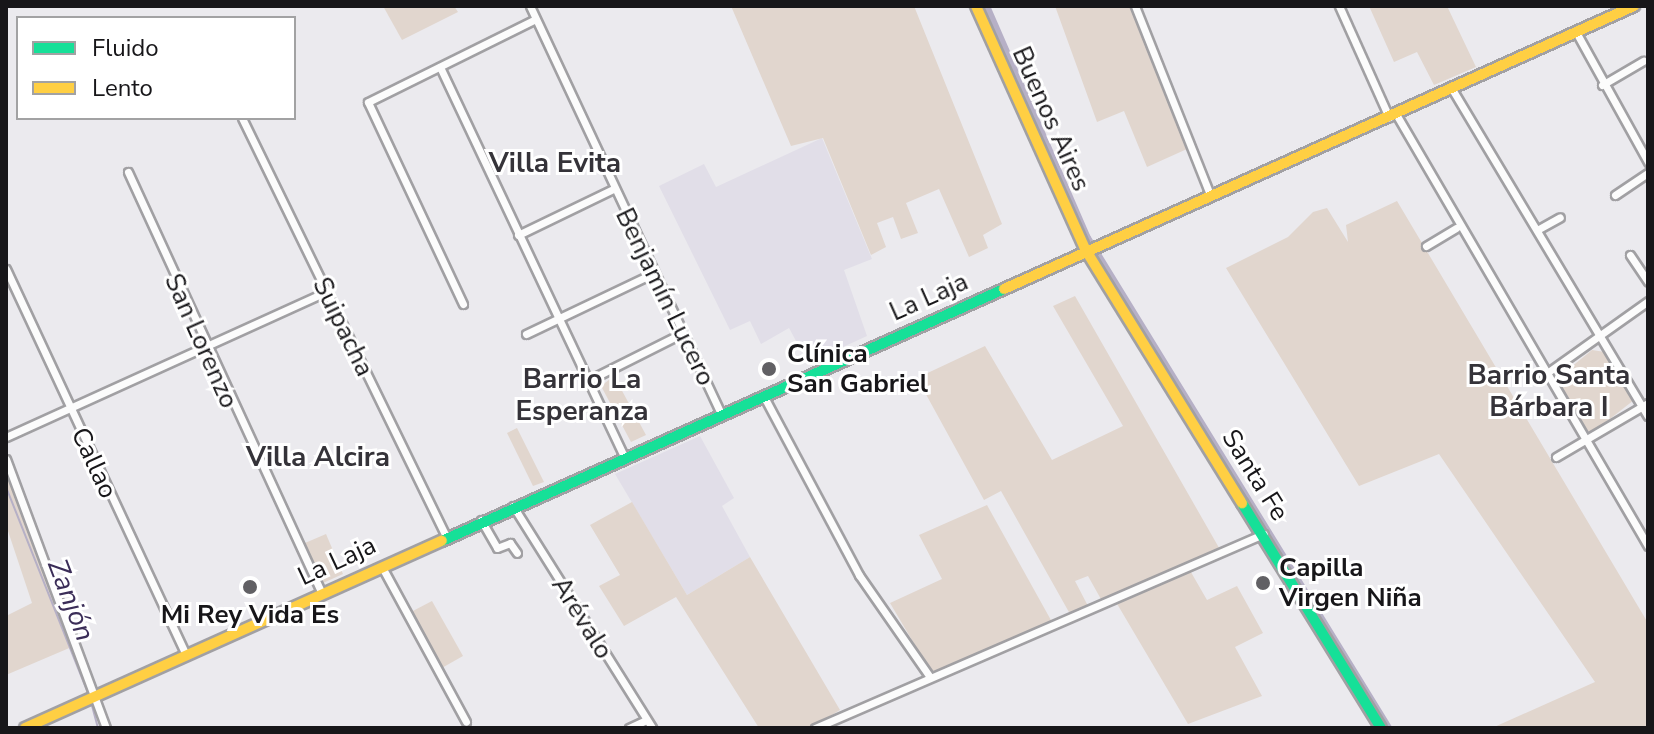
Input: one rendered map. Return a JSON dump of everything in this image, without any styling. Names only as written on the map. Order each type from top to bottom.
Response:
[{"type":"main road","name":"Buenos Aires","points":[[976,6],[1090,247]]},
{"type":"main road","name":"La Laja","points":[[25,728],[481,520],[1634,6]]},
{"type":"main road","name":"Santa Fe","points":[[1090,247],[1266,533],[1381,728]]},
{"type":"street","name":"Benjamín Lucero","points":[[530,6],[613,189],[721,413]]},
{"type":"street","points":[[1135,6],[1210,194]]},
{"type":"street","points":[[1339,6],[1392,115],[1456,228],[1648,546]]},
{"type":"street","points":[[463,304],[368,102],[534,20]]},
{"type":"street","points":[[1576,32],[1602,85],[1648,162]]},
{"type":"street","points":[[1602,85],[1643,61]]},
{"type":"street","points":[[440,67],[624,457]]},
{"type":"street","points":[[1452,89],[1602,340],[1645,405],[1648,416]]},
{"type":"street","name":"Suipacha","points":[[243,120],[446,536]]},
{"type":"street","name":"San Lorenzo","points":[[128,172],[204,347],[322,593]]},
{"type":"street","points":[[1615,195],[1648,173]]},
{"type":"street","points":[[518,235],[613,189]]},
{"type":"street","points":[[1537,230],[1560,217]]},
{"type":"street","points":[[1426,246],[1456,228]]},
{"type":"street","points":[[1630,255],[1648,282]]},
{"type":"street","name":"Callao","points":[[6,269],[186,655]]},
{"type":"street","points":[[526,334],[654,273]]},
{"type":"street","points":[[6,437],[325,292]]},
{"type":"street","points":[[1544,375],[1602,340],[1648,301]]},
{"type":"street","points":[[589,380],[683,333]]},
{"type":"street","points":[[763,395],[859,575],[930,677]]},
{"type":"street","points":[[1556,457],[1645,405]]},
{"type":"street","points":[[6,459],[97,696],[106,728]]},
{"type":"street","name":"Arévalo","points":[[513,506],[652,728]]},
{"type":"street","points":[[481,520],[497,548],[510,543],[517,553]]},
{"type":"street","points":[[815,728],[1266,533]]},
{"type":"street","points":[[381,565],[466,722]]},
{"type":"street","points":[[629,728],[646,720]]},
{"type":"shaded area","points":[[383,6],[454,6],[458,12],[402,40]]},
{"type":"shaded area","points":[[731,6],[914,6],[1002,224],[983,235],[988,248],[969,257],[939,189],[906,203],[918,233],[901,239],[893,217],[877,223],[886,247],[871,255],[823,138],[791,146]]},
{"type":"shaded area","points":[[1055,6],[1131,6],[1187,149],[1147,167],[1124,111],[1097,122]]},
{"type":"shaded area","points":[[1369,6],[1447,6],[1476,67],[1434,85],[1417,52],[1394,62]]},
{"type":"shaded area","points":[[822,138],[872,259],[844,270],[867,336],[808,363],[789,328],[761,344],[750,321],[730,330],[659,186],[704,164],[716,187]]},
{"type":"shaded area","points":[[1397,201],[1648,623],[1648,728],[1492,728],[1595,682],[1439,454],[1359,486],[1226,268],[1288,237],[1313,212],[1327,208],[1348,242],[1346,225]]},
{"type":"shaded area","points":[[1075,296],[1222,553],[1188,567],[1207,600],[1237,586],[1263,633],[1235,647],[1262,696],[1188,724],[1113,597],[1102,601],[1088,576],[1075,581],[1088,606],[1070,614],[1001,491],[984,500],[917,378],[985,346],[1052,460],[1123,426],[1053,306]]},
{"type":"shaded area","points":[[1592,350],[1605,352],[1634,400],[1592,433],[1583,429],[1554,381]]},
{"type":"shaded area","points":[[614,376],[646,435],[631,442],[601,386]]},
{"type":"shaded area","points":[[517,428],[544,482],[533,486],[507,433]]},
{"type":"shaded area","points":[[700,436],[734,498],[722,506],[750,557],[687,595],[615,474]]},
{"type":"shaded area","points":[[6,473],[74,646],[6,675],[6,616],[32,603],[6,525]]},
{"type":"shaded area","points":[[632,502],[687,595],[750,557],[840,710],[811,728],[759,728],[676,597],[624,626],[599,586],[620,575],[590,525]]},
{"type":"shaded area","points":[[987,505],[1052,622],[932,674],[890,603],[942,579],[919,535]]},
{"type":"shaded area","points":[[326,534],[343,574],[323,583],[305,543]]},
{"type":"shaded area","points":[[432,601],[463,656],[440,669],[409,613]]},
{"type":"waterway","points":[[986,6],[1087,238],[1388,728]]},
{"type":"waterway","name":"Zanjón","points":[[6,487],[89,696]]},
{"type":"waterway","name":"Zanjón","points":[[91,702],[98,728]]},
{"type":"traffic: fast","points":[[442,541],[1004,289]]},
{"type":"traffic: fast","points":[[1242,503],[1381,728]]},
{"type":"traffic: slow","points":[[976,6],[1085,249],[1242,503]]},
{"type":"traffic: slow","points":[[1004,289],[1634,6]]},
{"type":"traffic: slow","points":[[25,728],[442,541]]},
{"type":"place","name":"Clínica San Gabriel","points":[[769,369]]},
{"type":"place","name":"Capilla Virgen Niña","points":[[1263,583]]},
{"type":"place","name":"Mi Rey Vida Es","points":[[250,587]]},
{"type":"district","name":"Villa Evita","points":[[555,163]]},
{"type":"district","name":"Barrio Santa Bárbara I","points":[[1549,391]]},
{"type":"district","name":"Barrio La Esperanza","points":[[582,395]]},
{"type":"district","name":"Villa Alcira","points":[[318,457]]}]
